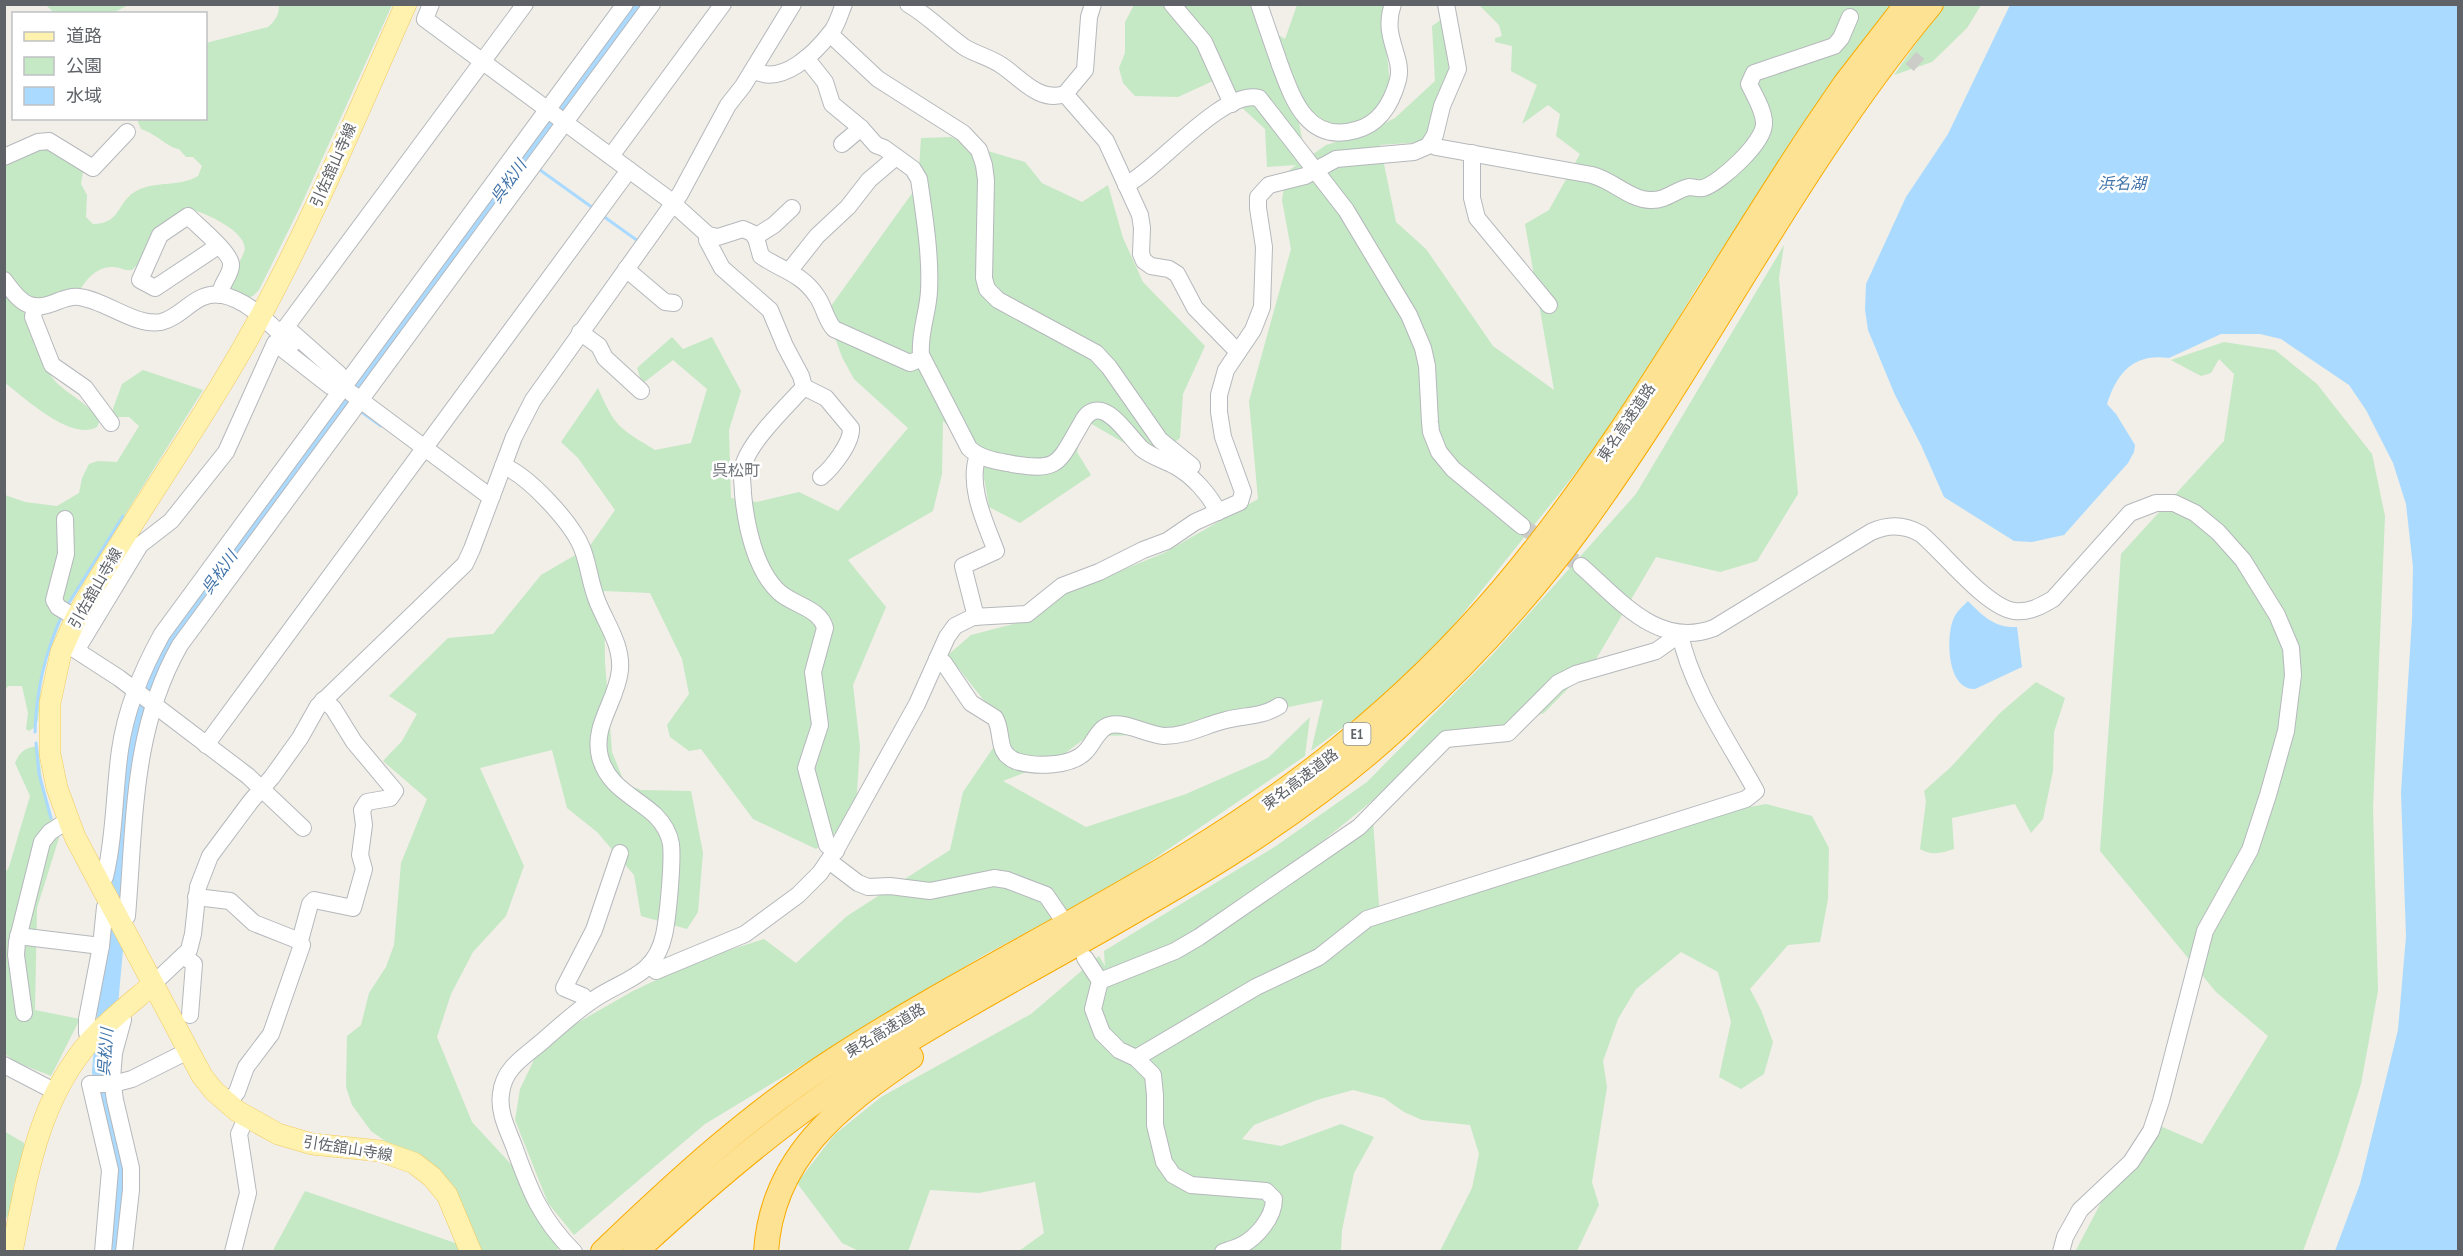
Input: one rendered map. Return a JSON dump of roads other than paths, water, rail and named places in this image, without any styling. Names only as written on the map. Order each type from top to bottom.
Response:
[{"type":"highway","name":"東名高速道路","points":[[603,1251],[689,1171],[782,1096],[837,1058],[898,1021],[1149,880],[1212,841],[1271,802],[1401,696],[1501,592],[1579,491],[1641,400],[1809,137],[1845,84],[1907,4]]},
{"type":"highway","name":"東名高速道路","points":[[635,1251],[750,1151],[824,1095],[885,1054],[1086,948],[1176,888],[1260,837],[1329,786],[1395,730],[1464,665],[1525,598],[1578,530],[1624,464],[1830,138],[1888,57],[1931,4]]},
{"type":"highway","points":[[766,1251],[769,1223],[782,1185],[803,1149],[825,1124],[883,1076],[1086,948]]},
{"type":"main road","name":"引佐舘山寺線","points":[[406,4],[301,236],[260,317],[220,386],[76,618],[71,646],[53,686],[49,737],[55,780],[67,821],[152,985],[208,1084],[246,1118],[278,1134],[300,1141],[380,1151],[414,1163],[432,1177],[447,1195],[471,1251]]},
{"type":"main road","points":[[12,1251],[33,1149],[39,1129],[56,1092],[94,1037],[152,985]]},
{"type":"street","points":[[431,4],[425,19],[611,156],[674,204],[709,235],[718,237],[743,229],[755,237],[761,256],[790,270],[816,293],[828,323],[834,329],[910,363],[922,358]]},
{"type":"street","points":[[348,391],[339,374],[286,327],[525,4]]},
{"type":"street","points":[[556,116],[625,4]]},
{"type":"street","points":[[98,881],[105,877],[111,851],[120,750],[144,697],[170,662],[348,391],[556,116],[652,4]]},
{"type":"street","points":[[611,156],[723,4]]},
{"type":"street","points":[[753,70],[758,73],[777,74],[789,70],[806,58],[830,34],[844,4]]},
{"type":"street","points":[[908,4],[931,18],[963,46],[1000,64],[1034,91],[1050,95],[1065,94],[1085,70],[1089,17],[1093,4]]},
{"type":"street","points":[[1172,4],[1204,42],[1232,104]]},
{"type":"street","points":[[1259,4],[1292,98],[1301,113],[1323,129],[1346,132],[1362,128],[1376,120],[1387,108],[1393,92],[1399,73],[1389,29],[1393,4]]},
{"type":"street","points":[[649,965],[656,970],[745,934],[798,895],[833,856],[921,697],[936,659],[955,626],[966,619],[976,617],[1027,614],[1062,586],[1167,541],[1195,522],[1237,504],[1243,495],[1223,437],[1218,403],[1223,378],[1257,323],[1262,307],[1264,247],[1258,197],[1269,185],[1305,176],[1336,159],[1419,151],[1431,143],[1442,106],[1458,69],[1446,4]]},
{"type":"street","points":[[152,985],[184,956],[192,942],[196,897],[201,876],[210,856],[300,738],[323,700],[460,570],[472,549],[514,437],[532,400],[674,204],[728,105],[753,70],[792,6]]},
{"type":"street","points":[[1431,143],[1436,147],[1592,175],[1609,181],[1640,199],[1668,197],[1689,187],[1702,188],[1737,164],[1763,130],[1763,117],[1749,84],[1754,73],[1834,46],[1841,38],[1850,17]]},
{"type":"street","points":[[1266,25],[1260,27],[1259,32],[1285,104],[1307,147],[1315,170]]},
{"type":"street","points":[[830,34],[878,79],[963,133],[974,144],[982,157],[986,172],[984,278],[990,294],[1088,347],[1103,359],[1160,441],[1197,471],[1199,480],[1196,483]]},
{"type":"street","points":[[806,58],[825,82],[832,104],[861,128],[876,145],[913,169],[920,184],[930,278],[928,304],[920,346],[922,358],[965,443],[978,454],[996,461],[1035,468],[1046,467],[1060,459],[1086,415],[1097,410],[1103,411],[1113,417],[1143,449],[1180,469],[1196,483],[1215,505],[1218,512]]},
{"type":"street","points":[[1065,94],[1104,137],[1140,214],[1144,261],[1150,266],[1169,269],[1177,273],[1195,308],[1238,352]]},
{"type":"street","points":[[1126,185],[1214,114],[1232,104],[1259,98],[1359,231],[1417,332],[1427,366],[1431,432],[1439,452],[1453,469],[1522,526]]},
{"type":"street","points":[[842,144],[861,128]]},
{"type":"street","points":[[4,157],[38,142],[50,141],[93,168],[127,132]]},
{"type":"street","points":[[1472,153],[1472,198],[1477,218],[1549,305]]},
{"type":"street","points":[[790,270],[817,236],[848,207],[869,180],[896,156]]},
{"type":"street","points":[[206,745],[629,170]]},
{"type":"street","points":[[755,237],[774,225],[792,208]]},
{"type":"street","points":[[218,246],[155,288],[140,280],[160,235],[188,216],[218,246],[231,261],[231,267],[221,284],[220,295]]},
{"type":"street","points":[[709,235],[707,240],[722,268],[772,315],[804,387],[826,398],[851,428],[850,435],[835,465],[821,477]]},
{"type":"street","points":[[626,269],[665,302],[674,303]]},
{"type":"street","points":[[4,280],[23,302],[35,306],[80,297],[148,322],[158,323],[168,320],[203,297],[220,295],[231,298],[260,317],[348,391],[492,496]]},
{"type":"street","points":[[35,306],[33,318],[52,365],[85,388],[111,423]]},
{"type":"street","points":[[580,332],[599,346],[605,358],[641,391]]},
{"type":"street","points":[[303,828],[262,789],[206,745],[144,697],[71,646],[140,545],[171,521],[226,452],[275,343],[330,386],[348,391]]},
{"type":"street","points":[[804,387],[774,419],[748,455],[743,465],[742,477],[747,531],[768,578],[780,593],[819,616],[825,628],[813,672],[820,725],[806,768],[827,845],[833,856],[858,883],[868,887],[939,890],[1000,879],[1046,895],[1061,917]]},
{"type":"street","points":[[976,617],[963,566],[996,551],[976,498],[975,462],[978,454]]},
{"type":"street","points":[[503,466],[529,482],[574,533],[584,555],[596,597],[617,645],[620,671],[600,727],[598,743],[601,760],[612,782],[661,822],[671,844],[666,927],[661,945],[649,965],[631,981],[588,1003],[513,1067],[505,1079],[501,1093],[503,1115],[531,1192],[541,1214],[569,1246]]},
{"type":"street","points":[[1581,566],[1644,620],[1660,629],[1680,634],[1697,633],[1714,628],[1871,532],[1892,525],[1908,527],[1921,534],[1989,600],[2013,611],[2039,608],[2053,599],[2130,513],[2148,505],[2174,503],[2196,513],[2218,532],[2243,561],[2272,606],[2291,648],[2293,675],[2286,731],[2250,850],[2205,931],[2162,1101],[2151,1131],[2130,1162],[2080,1210],[2065,1238],[2061,1251]]},
{"type":"street","points":[[65,519],[66,554],[54,600],[58,607],[76,618]]},
{"type":"street","points":[[1100,981],[1174,951],[1198,937],[1359,827],[1446,739],[1508,733],[1558,683],[1576,674],[1656,651],[1680,634]]},
{"type":"street","points":[[1136,1058],[1256,987],[1319,957],[1367,919],[1746,799],[1756,791],[1699,687],[1684,651],[1680,634]]},
{"type":"street","points":[[936,659],[944,663],[971,703],[995,718],[1003,750],[1019,762],[1059,764],[1074,760],[1086,751],[1102,729],[1113,724],[1155,735],[1174,735],[1229,719],[1260,715],[1279,706]]},
{"type":"street","points":[[94,1037],[87,1033],[87,1019],[105,907],[127,916],[144,697]]},
{"type":"street","points":[[297,940],[301,937],[310,904],[314,900],[353,908],[364,869],[360,855],[364,825],[362,810],[368,802],[390,798],[396,792],[354,742],[333,708],[323,700]]},
{"type":"street","points":[[24,1013],[16,955],[18,936],[42,842],[50,832],[67,821]]},
{"type":"street","points":[[588,1003],[583,996],[564,988],[594,930],[620,853]]},
{"type":"street","points":[[196,897],[230,901],[254,923],[297,940],[302,945],[271,1034],[246,1067],[237,1092],[228,1103]]},
{"type":"street","points":[[18,936],[100,946]]},
{"type":"street","points":[[1086,948],[1100,981],[1093,1009],[1102,1033],[1119,1050],[1136,1058],[1152,1075],[1158,1142],[1164,1162],[1173,1175],[1191,1185],[1266,1191],[1274,1199],[1274,1207],[1263,1227],[1242,1245],[1223,1251]]},
{"type":"street","points":[[184,956],[194,964],[186,997],[190,1015]]},
{"type":"street","points":[[117,1014],[123,1020],[105,1084],[131,1168],[131,1190],[124,1251]]},
{"type":"street","points":[[103,1251],[110,1170],[90,1084],[105,1084],[142,1075],[188,1051]]},
{"type":"street","points":[[4,1065],[56,1092]]},
{"type":"street","points":[[233,1251],[249,1193],[239,1134],[246,1118]]},
{"type":"water","name":"浜名湖","points":[[2010,5],[2458,5],[2458,1251],[2335,1251],[2360,1184],[2398,1030],[2406,936],[2401,793],[2413,567],[2406,504],[2393,463],[2366,410],[2349,385],[2281,339],[2260,334],[2221,334],[2169,358],[2156,357],[2136,362],[2128,367],[2116,383],[2107,404],[2135,445],[2128,463],[2064,535],[2032,542],[2014,541],[1944,497],[1895,395],[1868,330],[1865,310],[1866,284],[1906,197],[1948,134]]},
{"type":"water","points":[[1968,601],[1995,623],[2017,627],[2022,667],[1975,689],[1966,687],[1959,681],[1951,662],[1950,650],[1953,620],[1957,612]]},
{"type":"waterway","name":"呉松川","points":[[113,1252],[121,1169],[103,1095],[102,1071],[131,751],[150,684],[164,653],[182,623],[638,4]]},
{"type":"waterway","points":[[540,170],[593,208]]},
{"type":"waterway","points":[[603,216],[638,241]]},
{"type":"waterway","points":[[360,411],[381,426]]},
{"type":"waterway","points":[[67,606],[123,516]]},
{"type":"waterway","points":[[35,732],[42,672],[62,615]]},
{"type":"waterway","points":[[36,743],[39,774],[51,818]]},
{"type":"tunnel","points":[[1911,58],[1919,65]]},
{"type":"tunnel","points":[[1522,526],[1581,566]]},
{"type":"district","name":"呉松町","points":[[736,470]]}]
